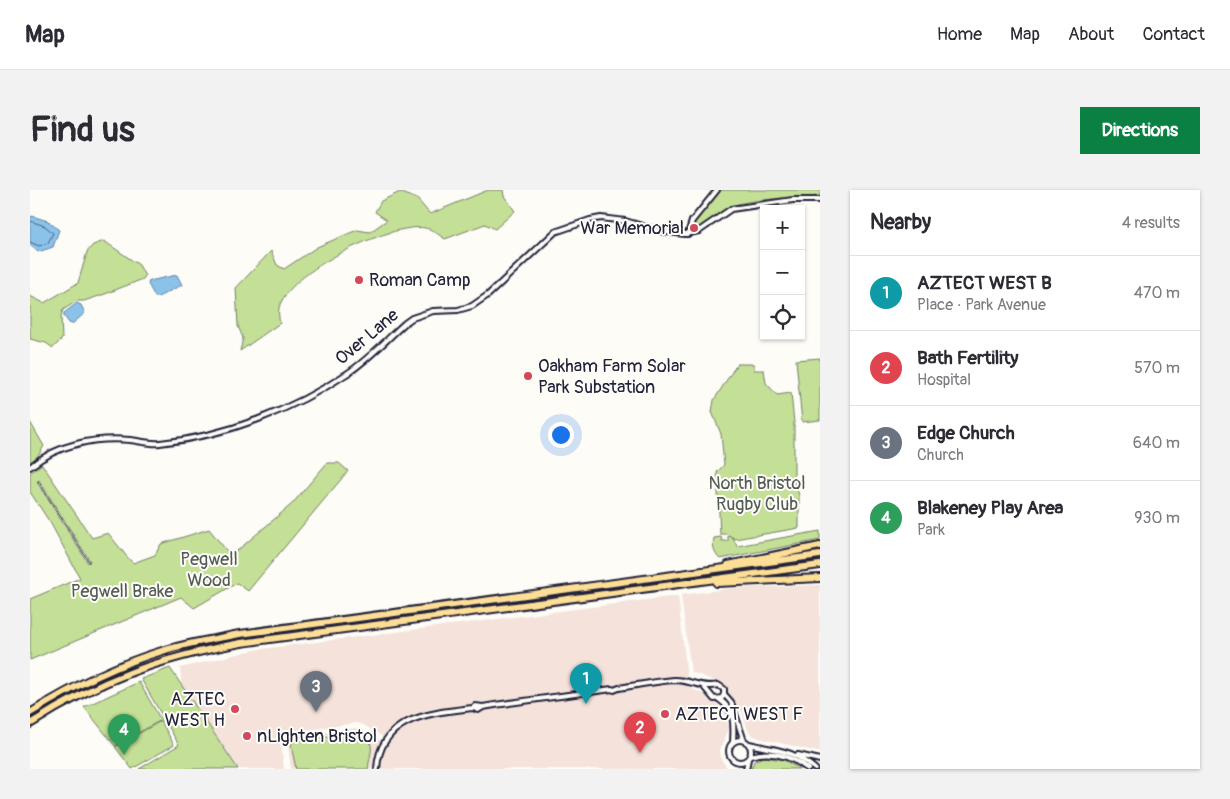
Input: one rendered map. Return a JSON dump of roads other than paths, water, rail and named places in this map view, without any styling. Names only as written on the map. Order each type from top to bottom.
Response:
[{"type":"highway","points":[[708,571],[740,562],[820,546]]},
{"type":"highway","points":[[30,713],[76,686],[121,665],[162,651],[240,634],[820,555]]},
{"type":"highway","points":[[30,724],[78,695],[118,677],[166,660],[201,651],[241,643],[820,565]]},
{"type":"highway","points":[[671,586],[820,578]]},
{"type":"street","points":[[688,234],[692,221],[717,190]]},
{"type":"street","points":[[688,234],[699,231],[731,209],[793,200],[820,200]]},
{"type":"street","name":"Over Lane","points":[[30,467],[42,457],[71,445],[115,440],[158,444],[203,436],[229,430],[293,405],[348,373],[371,355],[405,322],[412,318],[433,311],[464,309],[480,301],[560,230],[601,218],[625,220],[660,231],[688,234]]},
{"type":"street","points":[[377,769],[379,756],[385,741],[397,728],[410,720],[473,708],[481,710],[483,707],[612,689],[613,687],[619,688],[673,680],[688,681],[711,690],[720,686],[724,689],[724,694],[734,708],[744,741]]},
{"type":"street","points":[[711,690],[712,698],[726,704],[731,713],[734,728],[733,742],[728,750],[739,769]]},
{"type":"street","points":[[720,700],[724,694]]},
{"type":"street","points":[[733,742],[736,740],[744,741],[749,744],[820,760]]},
{"type":"street","points":[[746,769],[751,752],[749,744]]},
{"type":"street","points":[[736,762],[740,763],[749,757],[761,753],[771,753],[795,761],[808,769]]},
{"type":"street","points":[[793,754],[815,769]]},
{"type":"water","points":[[32,216],[48,221],[59,230],[53,247],[38,252],[30,245],[30,218]]},
{"type":"water","points":[[177,275],[182,285],[155,297],[148,284],[149,281]]},
{"type":"water","points":[[77,303],[81,305],[85,313],[72,324],[69,323],[64,313]]},
{"type":"railway","points":[[38,481],[89,562]]},
{"type":"place","name":"War Memorial","points":[[694,228]]},
{"type":"place","name":"Roman Camp","points":[[359,280]]},
{"type":"place","name":"Oakham Farm Solar Park Substation","points":[[528,376]]},
{"type":"place","name":"AZTECT WEST B","points":[[586,704]]},
{"type":"place","name":"AZTEC WEST H","points":[[235,709]]},
{"type":"place","name":"Edge Church","points":[[316,712]]},
{"type":"place","name":"AZTECT WEST F","points":[[665,714]]},
{"type":"place","name":"nLighten Bristol","points":[[247,736]]},
{"type":"place","name":"Bath Fertility","points":[[640,753]]},
{"type":"place","name":"Blakeney Play Area","points":[[124,755]]},
{"type":"park label","name":"North Bristol Rugby Club","points":[[757,493]]},
{"type":"park label","name":"Pegwell Wood","points":[[209,569]]},
{"type":"park label","name":"Pegwell Brake","points":[[122,591]]}]
